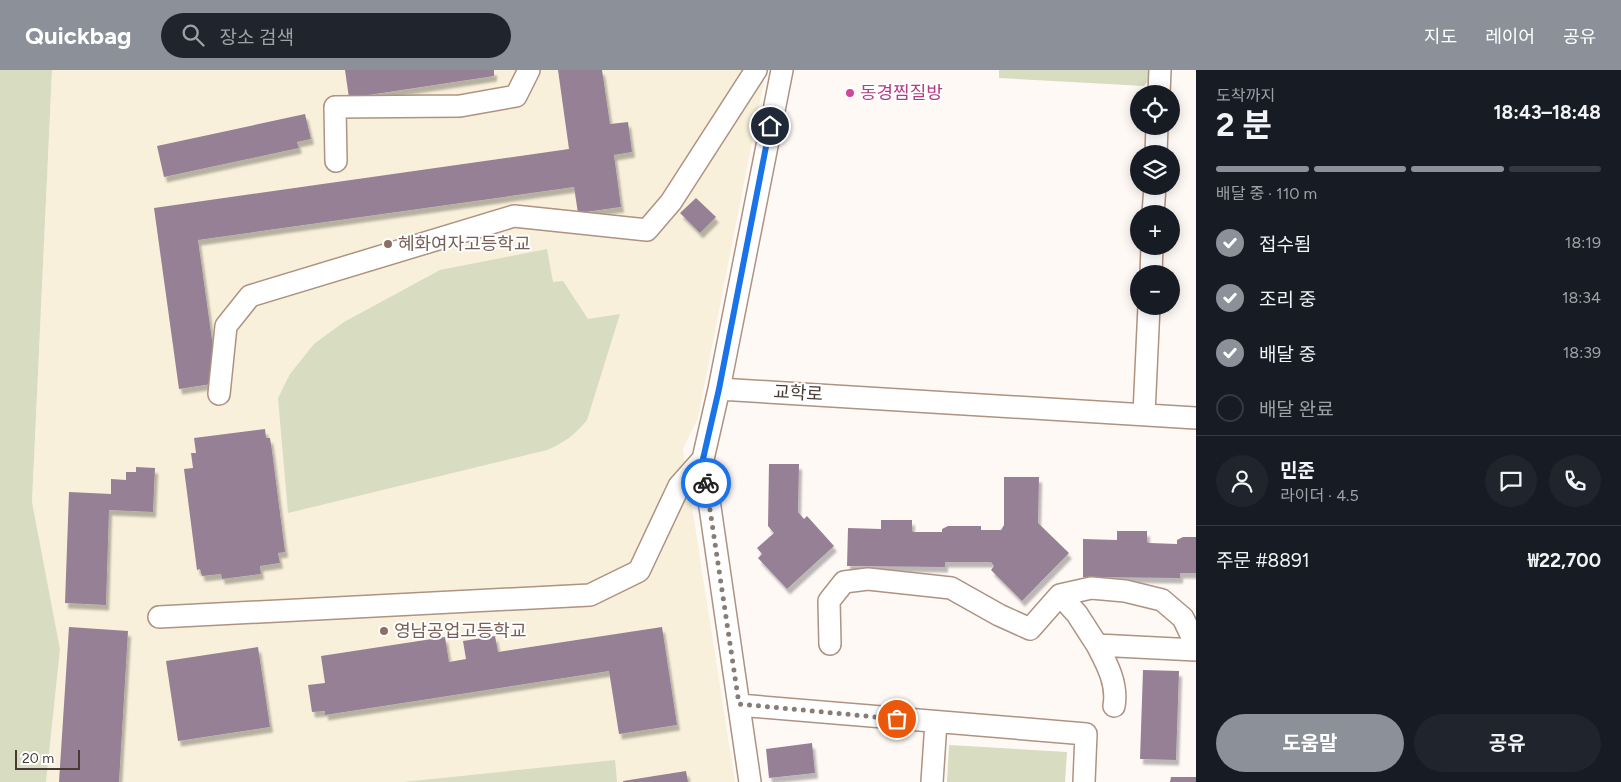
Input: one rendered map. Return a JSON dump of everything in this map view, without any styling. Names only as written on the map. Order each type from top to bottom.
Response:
[{"type":"street","points":[[336,161],[335,107],[460,106],[516,96],[530,70]]},
{"type":"street","points":[[219,394],[226,326],[250,296],[514,216],[647,230],[671,202],[756,70]]},
{"type":"street","points":[[750,782],[703,459],[719,389],[782,70]]},
{"type":"street","points":[[1159,85],[1160,70]]},
{"type":"street","points":[[1144,414],[1149,315]]},
{"type":"street","name":"교학로","points":[[719,389],[1196,418]]},
{"type":"street","points":[[159,617],[590,595],[639,572],[679,486],[703,459]]},
{"type":"street","points":[[830,644],[829,601],[844,582],[868,579],[951,588],[999,615],[1030,629],[1060,595],[1091,588],[1125,591],[1162,600],[1182,618],[1196,645]]},
{"type":"street","points":[[1060,595],[1077,614],[1110,670],[1116,696],[1114,706]]},
{"type":"street","points":[[1096,645],[1196,650]]},
{"type":"street","points":[[739,704],[1086,734],[1084,782]]},
{"type":"street","points":[[932,782],[936,722]]},
{"type":"shaded area","name":"혜화여자고등학교","points":[[52,70],[766,70],[698,418],[683,449],[735,782],[46,782],[60,649],[32,502]]},
{"type":"green space","points":[[0,70],[52,70],[32,502],[60,649],[46,782],[0,782]]},
{"type":"green space","points":[[999,70],[1151,70],[1151,77],[1145,85],[999,78]]},
{"type":"green space","points":[[547,249],[553,282],[563,281],[588,319],[620,314],[587,420],[578,430],[569,438],[547,450],[288,513],[278,398],[290,374],[314,344],[344,322],[440,270]]},
{"type":"green space","points":[[949,745],[1067,752],[1065,782],[947,782]]},
{"type":"green space","points":[[615,760],[617,782],[403,782]]},
{"type":"building","points":[[345,70],[494,70],[494,76],[349,98]]},
{"type":"building","points":[[558,70],[602,70],[610,124],[628,122],[632,152],[614,155],[621,207],[578,213],[574,187],[198,240],[218,383],[179,389],[154,208],[569,149]]},
{"type":"building","points":[[305,114],[311,139],[297,142],[299,148],[164,177],[157,146]]},
{"type":"building","points":[[696,198],[716,217],[700,233],[680,213]]},
{"type":"building","points":[[265,429],[266,438],[270,438],[285,552],[278,553],[280,563],[260,566],[261,574],[222,579],[221,574],[202,576],[200,569],[197,570],[184,469],[193,468],[191,453],[196,453],[194,438]]},
{"type":"building","points":[[769,464],[799,464],[798,512],[804,519],[807,516],[834,546],[787,589],[758,558],[762,554],[757,548],[774,533],[768,526]]},
{"type":"building","points":[[136,467],[155,468],[153,512],[109,510],[106,605],[65,603],[69,492],[111,494],[111,479],[126,480],[126,472],[136,472]]},
{"type":"building","points":[[1004,477],[1039,477],[1038,523],[1069,553],[1022,601],[991,570],[994,566],[991,562],[945,562],[945,567],[847,566],[848,528],[881,529],[881,520],[912,520],[912,531],[914,532],[942,532],[942,529],[948,526],[981,526],[981,530],[1001,530],[1004,525]]},
{"type":"building","points":[[1117,531],[1147,531],[1147,542],[1150,543],[1177,544],[1177,540],[1183,537],[1196,537],[1196,573],[1180,573],[1180,578],[1083,577],[1083,539],[1117,540]]},
{"type":"building","points":[[69,627],[128,631],[119,782],[59,782]]},
{"type":"building","points":[[662,627],[677,725],[619,734],[609,671],[325,715],[325,711],[312,712],[308,685],[325,683],[321,656],[445,637],[449,662],[466,659],[463,641],[495,636],[498,652]]},
{"type":"building","points":[[258,647],[270,727],[178,741],[166,661]]},
{"type":"building","points":[[1143,670],[1179,671],[1176,760],[1140,759]]},
{"type":"building","points":[[812,743],[815,773],[769,778],[766,749]]},
{"type":"building","points":[[686,771],[688,782],[623,782],[623,781]]},
{"type":"building","points":[[1171,777],[1196,777],[1196,782],[1170,782]]},
{"type":"way so far","points":[[706,483],[739,704],[897,719]]},
{"type":"place","name":"동경찜질방","points":[[850,93]]},
{"type":"place","name":"혜화여자고등학교","points":[[388,244]]},
{"type":"place","name":"영남공업고등학교","points":[[384,631]]},
{"type":"route","points":[[706,483],[703,459],[719,389],[732,312],[770,126]]}]
